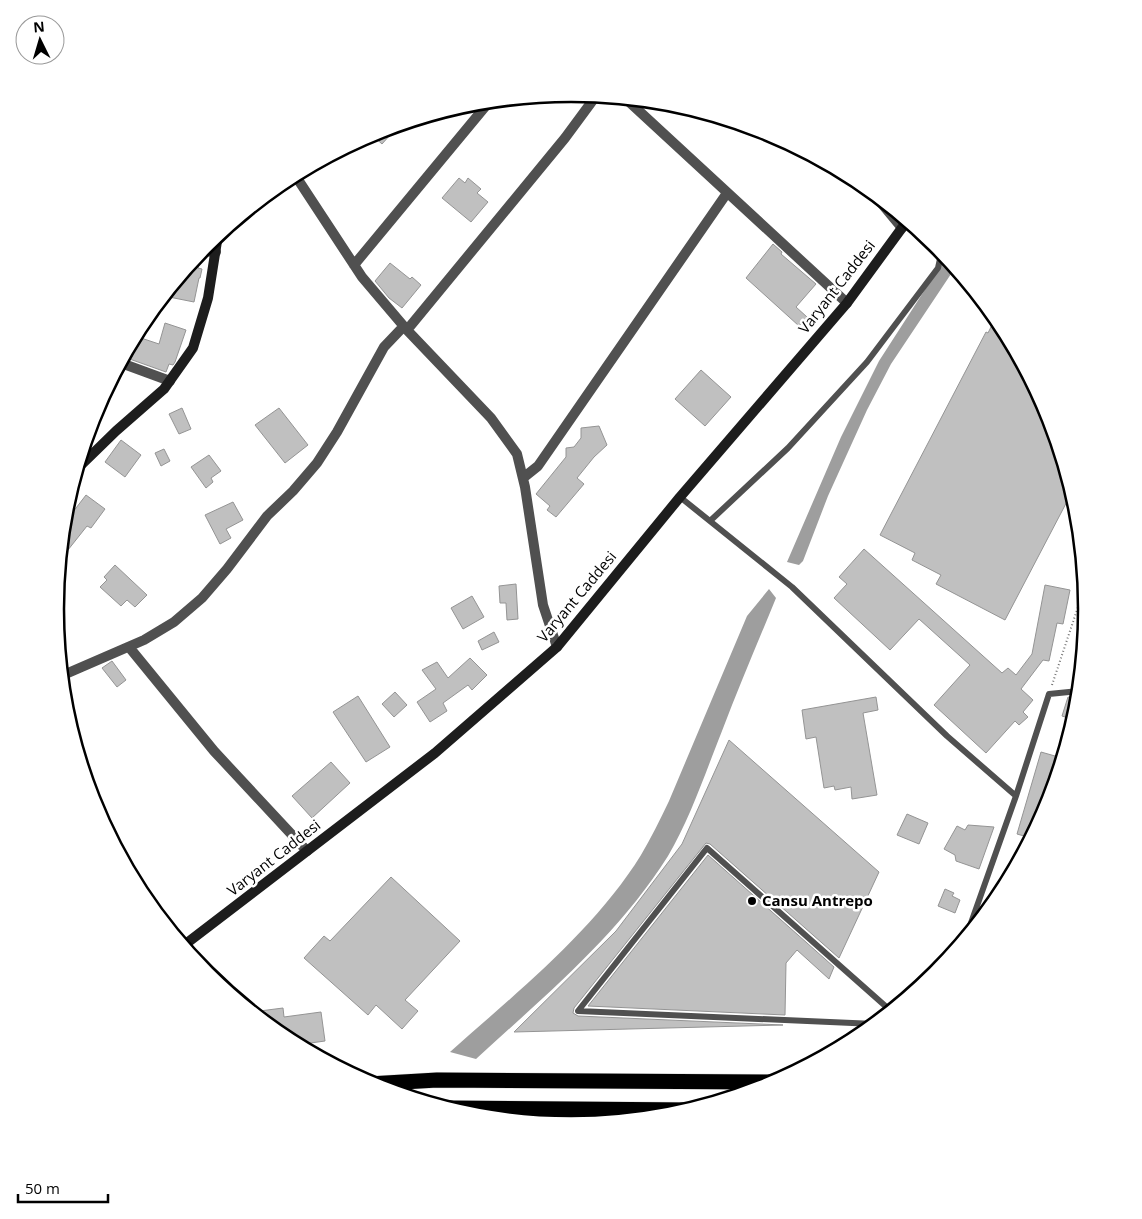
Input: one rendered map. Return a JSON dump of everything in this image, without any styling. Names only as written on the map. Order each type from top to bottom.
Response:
[{"type":"highway","points":[[389,1083],[438,1080],[755,1082]]},
{"type":"highway","points":[[480,1108],[652,1110]]},
{"type":"street","points":[[68,673],[160,631],[195,605],[215,584],[267,516],[294,491],[317,463],[337,432],[384,347],[406,328],[565,138],[591,103]]},
{"type":"street","points":[[634,107],[847,303]]},
{"type":"street","points":[[354,265],[483,110]]},
{"type":"street","points":[[299,181],[362,277],[406,328],[491,418],[517,454],[523,478],[543,605],[557,647]]},
{"type":"street","points":[[523,478],[538,466],[727,193]]},
{"type":"street","name":"Varyant Caddesi","points":[[188,942],[435,753],[557,647],[680,497],[847,303],[904,227]]},
{"type":"street","points":[[87,459],[158,395],[193,348],[199,334],[208,298],[217,247]]},
{"type":"street","points":[[211,252],[216,252]]},
{"type":"street","points":[[127,365],[170,381]]},
{"type":"street","points":[[128,647],[214,751],[307,851]]},
{"type":"lane","points":[[710,521],[788,448],[867,362],[938,268],[939,261]]},
{"type":"lane","points":[[680,497],[792,587],[947,736],[1016,796]]},
{"type":"lane","points":[[973,919],[1016,796],[1049,694],[1072,692]]},
{"type":"lane","points":[[864,1024],[578,1012],[707,848],[886,1007]]},
{"type":"path","points":[[1049,694],[1078,607]]},
{"type":"shaded area","points":[[942,264],[951,274],[891,364],[867,410],[828,496],[803,561],[799,565],[787,562],[841,437],[879,361]]},
{"type":"shaded area","points":[[769,589],[776,598],[697,795],[668,856],[608,934],[537,1004],[476,1059],[450,1052],[553,960],[601,910],[622,883],[645,849],[669,801],[747,616]]},
{"type":"building","points":[[389,136],[382,144],[378,141]]},
{"type":"building","points":[[459,178],[465,183],[468,178],[481,189],[477,193],[488,202],[471,222],[442,198]]},
{"type":"building","points":[[773,244],[782,252],[781,254],[816,284],[796,307],[807,317],[799,326],[746,278]]},
{"type":"building","points":[[390,263],[421,285],[402,308],[389,298],[375,281]]},
{"type":"building","points":[[198,266],[198,268],[202,269],[194,302],[172,298]]},
{"type":"building","points":[[165,323],[186,330],[175,362],[173,365],[169,364],[166,372],[130,359],[143,339],[159,344]]},
{"type":"building","points":[[992,326],[1026,385],[1040,415],[1061,478],[1067,502],[1005,620],[936,584],[941,575],[912,560],[915,553],[880,535],[986,332],[988,333]]},
{"type":"building","points":[[701,370],[731,397],[705,426],[675,399]]},
{"type":"building","points":[[182,408],[191,429],[179,434],[169,414]]},
{"type":"building","points":[[279,408],[308,445],[285,463],[255,425]]},
{"type":"building","points":[[599,426],[607,445],[594,457],[577,478],[584,484],[556,517],[547,510],[550,506],[536,494],[566,457],[566,448],[574,447],[581,438],[581,428]]},
{"type":"building","points":[[121,440],[141,455],[125,477],[105,462]]},
{"type":"building","points":[[164,449],[170,461],[161,466],[155,453]]},
{"type":"building","points":[[209,455],[221,471],[211,478],[213,482],[206,488],[191,467]]},
{"type":"building","points":[[86,495],[105,509],[91,528],[87,526],[67,551],[68,543],[73,512]]},
{"type":"building","points":[[233,502],[243,520],[226,529],[231,538],[220,544],[205,515]]},
{"type":"building","points":[[864,549],[1002,673],[1008,668],[1016,675],[1032,654],[1045,585],[1070,590],[1063,624],[1057,623],[1049,661],[1043,660],[1021,689],[1033,700],[1023,712],[1028,717],[1019,725],[1015,721],[986,753],[934,705],[970,665],[919,619],[890,650],[834,598],[847,584],[839,577]]},
{"type":"building","points":[[115,565],[147,595],[135,607],[127,600],[121,606],[100,587],[107,580],[104,577]]},
{"type":"building","points":[[516,584],[518,619],[507,620],[506,603],[500,603],[499,586]]},
{"type":"building","points":[[472,596],[484,617],[463,629],[451,608]]},
{"type":"building","points":[[494,632],[499,642],[482,650],[478,641]]},
{"type":"building","points":[[470,658],[487,675],[472,690],[468,685],[443,703],[447,711],[430,722],[417,702],[436,689],[422,670],[437,662],[448,678]]},
{"type":"building","points":[[112,661],[126,680],[117,687],[102,668]]},
{"type":"building","points":[[395,692],[407,705],[394,717],[382,704]]},
{"type":"building","points":[[358,696],[390,747],[366,762],[333,712]]},
{"type":"building","points":[[876,697],[878,710],[863,713],[877,795],[852,799],[851,787],[835,790],[834,786],[824,788],[816,737],[806,739],[802,710]]},
{"type":"building","points":[[1068,697],[1071,698],[1067,718],[1062,716]]},
{"type":"building","points":[[729,740],[879,872],[839,958],[710,844],[706,843],[574,1008],[573,1013],[578,1016],[783,1025],[514,1032],[616,931],[682,844]]},
{"type":"building","points":[[1041,752],[1056,756],[1040,804],[1026,834],[1025,836],[1017,834]]},
{"type":"building","points":[[331,762],[350,783],[312,818],[292,796]]},
{"type":"building","points":[[907,814],[928,823],[919,844],[897,835]]},
{"type":"building","points":[[968,825],[994,827],[979,869],[956,861],[955,855],[944,849],[957,826],[965,830]]},
{"type":"building","points":[[708,855],[834,967],[829,979],[797,950],[786,963],[785,1015],[588,1006]]},
{"type":"building","points":[[391,877],[460,941],[405,1000],[418,1011],[402,1029],[376,1005],[368,1015],[304,958],[324,936],[330,941]]},
{"type":"building","points":[[945,889],[954,893],[952,896],[960,900],[955,913],[938,906]]},
{"type":"building","points":[[283,1008],[284,1017],[321,1012],[325,1041],[308,1043],[261,1011]]},
{"type":"place","name":"Cansu Antrepo","points":[[752,901]]}]
